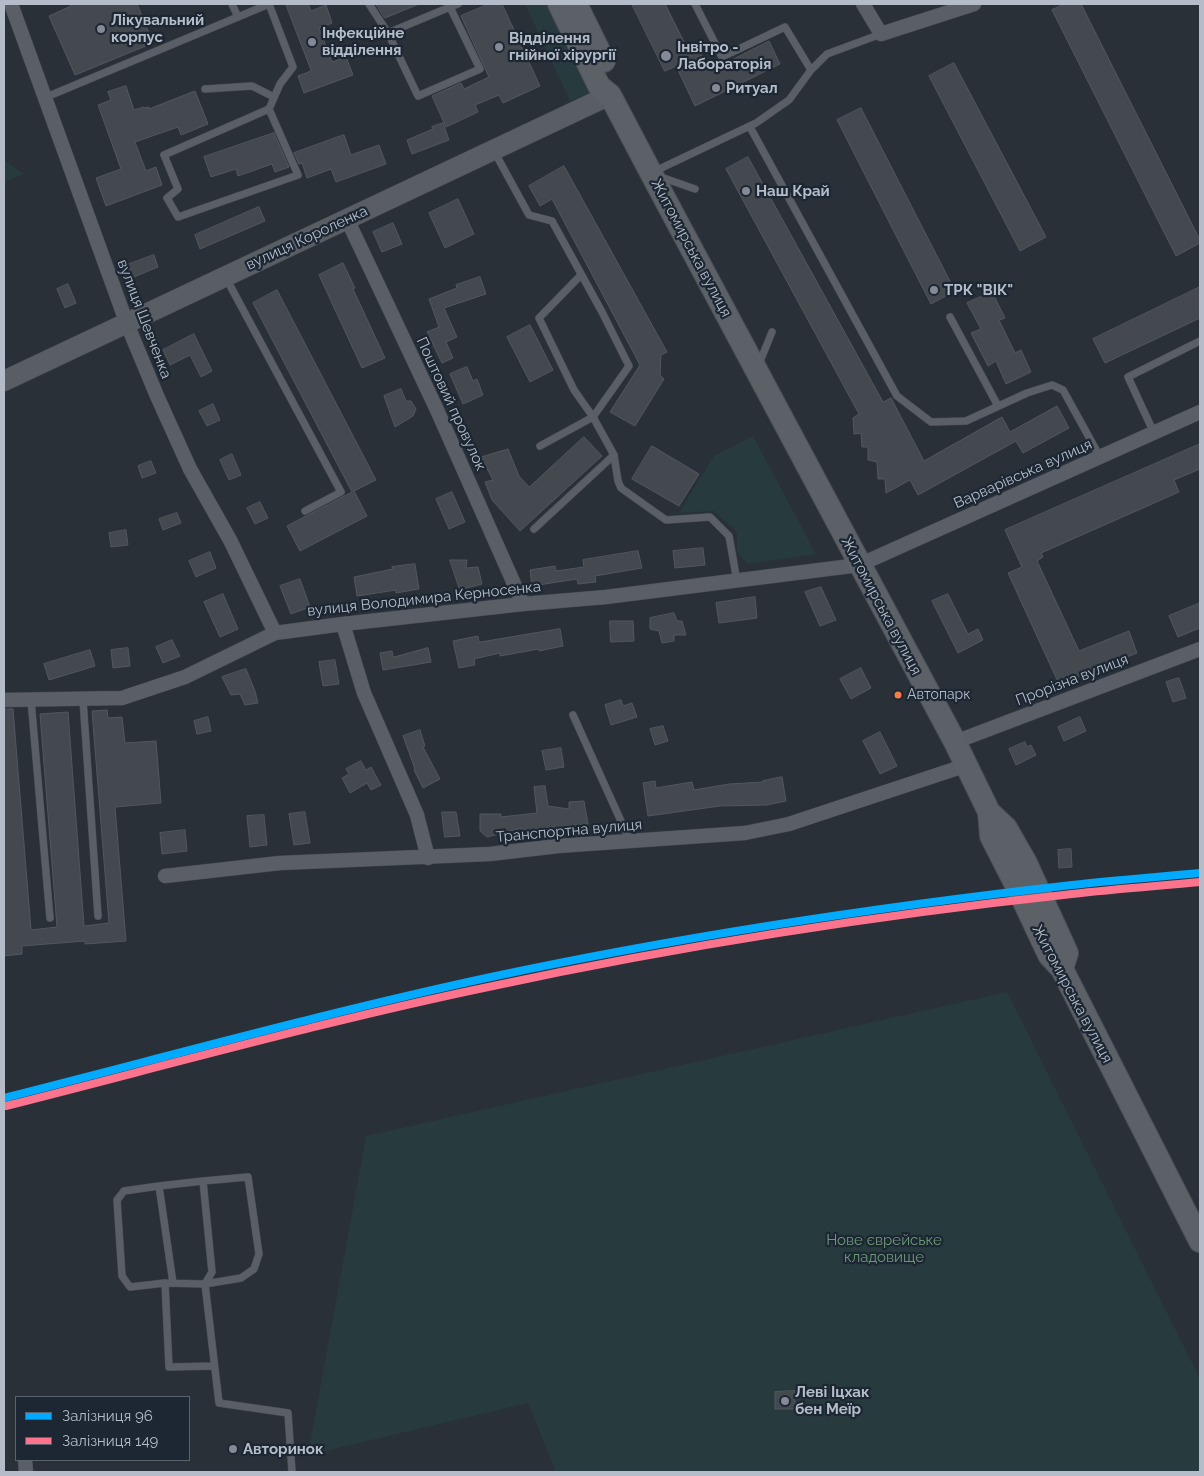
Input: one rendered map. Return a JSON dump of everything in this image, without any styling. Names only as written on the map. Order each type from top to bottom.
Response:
[{"type":"main road","name":"Житомирська вулиця","points":[[558,4],[599,86],[610,95],[967,765],[989,812],[990,836],[1020,891],[1049,956],[1062,969],[1200,1241]]},
{"type":"main road","points":[[576,4],[612,78],[610,95]]},
{"type":"main road","name":"вулиця Короленка","points":[[4,381],[610,95]]},
{"type":"street","name":"вулиця Шевченка","points":[[11,4],[127,324],[157,396],[190,470],[230,540],[275,633]]},
{"type":"street","points":[[863,4],[881,34],[974,4]]},
{"type":"street","name":"Поштовий провулок","points":[[347,219],[437,410],[523,604]]},
{"type":"street","name":"Варварівська вулиця","points":[[859,565],[1200,412]]},
{"type":"street","name":"вулиця Володимира Керносенка","points":[[4,700],[122,698],[185,678],[275,633],[523,604],[606,597],[859,565]]},
{"type":"street","points":[[343,624],[364,693],[417,816],[428,858]]},
{"type":"street","name":"Прорізна вулиця","points":[[955,742],[1200,649]]},
{"type":"street","name":"Транспортна вулиця","points":[[165,876],[280,863],[490,854],[558,846],[745,832],[789,824],[967,765]]},
{"type":"lane","points":[[232,4],[238,17]]},
{"type":"lane","points":[[44,99],[269,4],[294,67],[280,84],[269,109],[164,155],[178,189],[167,198],[178,217],[298,175],[269,109]]},
{"type":"lane","points":[[369,4],[388,33],[418,96],[480,69],[450,7]]},
{"type":"lane","points":[[388,33],[458,4]]},
{"type":"lane","points":[[695,4],[722,57],[785,27],[811,70]]},
{"type":"lane","points":[[651,173],[750,127],[789,100],[811,70],[827,54],[881,34]]},
{"type":"lane","points":[[205,89],[252,86],[274,97]]},
{"type":"lane","points":[[750,127],[897,396],[931,422],[966,420],[1027,393],[1052,385],[1063,390],[1100,457]]},
{"type":"lane","points":[[494,150],[529,215],[552,222],[629,366],[593,417],[540,446]]},
{"type":"lane","points":[[651,173],[695,189]]},
{"type":"lane","points":[[582,275],[539,318],[574,390],[593,417],[614,455],[621,488],[666,520],[710,517],[729,536],[738,581]]},
{"type":"lane","points":[[225,276],[341,492],[304,511]]},
{"type":"lane","points":[[950,317],[998,406]]},
{"type":"lane","points":[[757,372],[772,332]]},
{"type":"lane","points":[[1154,433],[1128,377],[1200,341]]},
{"type":"lane","points":[[534,529],[614,455]]},
{"type":"lane","points":[[31,700],[50,918]]},
{"type":"lane","points":[[83,700],[98,916]]},
{"type":"lane","points":[[573,714],[630,841]]},
{"type":"lane","points":[[248,1177],[259,1254],[254,1269],[241,1278],[205,1284],[168,1283],[130,1287],[122,1276],[117,1200],[124,1191],[203,1181],[248,1177]]},
{"type":"lane","points":[[203,1181],[212,1272],[205,1284],[218,1403],[288,1413],[292,1472]]},
{"type":"lane","points":[[159,1186],[168,1283],[169,1367],[214,1366]]},
{"type":"green space","points":[[525,4],[552,4],[594,91],[570,101]]},
{"type":"green space","points":[[4,160],[24,174],[4,182]]},
{"type":"green space","points":[[753,436],[816,554],[748,564],[737,552],[737,532],[714,511],[679,513],[714,456]]},
{"type":"green space","name":"Нове єврейське кладовище","points":[[1007,992],[1200,1379],[1200,1472],[556,1472],[528,1403],[308,1455],[366,1136]]},
{"type":"building","name":"Лікувальний корпус","points":[[70,4],[137,4],[153,43],[75,75],[49,16],[71,6]]},
{"type":"building","name":"Інфекційне відділення","points":[[286,4],[308,4],[311,11],[326,5],[332,23],[319,28],[332,62],[346,57],[353,75],[304,93],[298,76],[311,71]]},
{"type":"building","points":[[376,4],[419,4],[385,18]]},
{"type":"building","name":"Відділення гнійної хірургії","points":[[489,4],[502,4],[540,86],[503,103],[499,95],[475,105],[478,112],[446,127],[432,96],[461,83],[464,89],[489,77],[461,16]]},
{"type":"building","points":[[632,4],[665,4],[691,56],[700,52],[710,71],[769,41],[780,64],[695,106],[676,66],[665,71]]},
{"type":"building","points":[[1065,4],[1081,4],[1200,240],[1200,243],[1176,256],[1052,10]]},
{"type":"building","points":[[954,63],[1046,237],[1020,251],[929,76]]},
{"type":"building","points":[[126,86],[134,110],[144,107],[149,107],[149,109],[195,91],[208,124],[181,135],[178,127],[135,142],[146,171],[156,167],[162,185],[106,206],[96,178],[121,169],[98,105],[111,100],[108,92]]},
{"type":"building","points":[[861,108],[955,291],[931,304],[837,120]]},
{"type":"building","points":[[443,123],[449,140],[412,154],[407,140]]},
{"type":"building","points":[[274,133],[289,167],[275,172],[272,164],[238,176],[236,169],[211,177],[204,157]]},
{"type":"building","points":[[344,135],[351,155],[379,145],[386,164],[336,182],[331,169],[307,178],[302,163],[299,164],[294,153]]},
{"type":"building","points":[[748,157],[883,402],[891,398],[924,461],[1002,417],[1010,432],[1057,406],[1069,428],[1023,453],[1016,441],[918,495],[910,480],[886,493],[885,479],[878,479],[877,462],[868,460],[868,447],[862,447],[861,433],[854,434],[853,418],[859,414],[726,169]]},
{"type":"building","points":[[564,166],[667,352],[661,355],[660,375],[664,379],[635,426],[610,412],[640,365],[552,199],[540,206],[529,186]]},
{"type":"building","points":[[458,199],[474,234],[445,248],[429,213]]},
{"type":"building","points":[[259,207],[265,221],[200,249],[195,235]]},
{"type":"building","points":[[393,223],[402,244],[382,252],[373,232]]},
{"type":"building","points":[[154,255],[158,267],[129,279],[124,266]]},
{"type":"building","points":[[343,263],[385,358],[362,368],[319,275]]},
{"type":"building","points":[[480,277],[486,294],[444,308],[457,337],[446,342],[453,358],[442,363],[427,332],[439,327],[429,299],[457,288],[456,285]]},
{"type":"building","points":[[68,284],[76,303],[65,308],[57,289]]},
{"type":"building","points":[[1200,287],[1200,318],[1105,363],[1093,339]]},
{"type":"building","points":[[277,290],[376,480],[354,491],[367,516],[300,551],[287,526],[352,492],[253,303]]},
{"type":"building","points":[[992,292],[1005,318],[999,320],[1015,353],[1021,350],[1031,372],[1006,384],[996,361],[988,366],[971,333],[981,329],[967,303]]},
{"type":"building","points":[[530,325],[553,370],[530,382],[507,337]]},
{"type":"building","points":[[194,334],[212,371],[201,377],[190,355],[170,365],[163,350]]},
{"type":"building","points":[[467,367],[473,381],[477,379],[483,395],[463,404],[450,374]]},
{"type":"building","points":[[401,389],[406,401],[411,401],[416,409],[413,416],[395,427],[384,396]]},
{"type":"building","points":[[213,404],[220,420],[207,426],[199,411]]},
{"type":"building","points":[[584,437],[602,456],[520,531],[492,500],[485,482],[493,480],[481,457],[508,449],[519,476],[529,487]]},
{"type":"building","points":[[1200,444],[1200,469],[1174,480],[1179,492],[1041,553],[1043,557],[1037,561],[1079,651],[1129,631],[1137,653],[1059,684],[1008,573],[1022,567],[1005,530]]},
{"type":"building","points":[[652,446],[699,474],[679,506],[632,479]]},
{"type":"building","points":[[232,454],[241,475],[229,480],[220,460]]},
{"type":"building","points":[[151,461],[156,473],[142,478],[138,466]]},
{"type":"building","points":[[452,492],[465,522],[449,529],[436,499]]},
{"type":"building","points":[[260,502],[268,518],[255,524],[247,508]]},
{"type":"building","points":[[177,513],[181,523],[163,530],[159,519]]},
{"type":"building","points":[[126,530],[128,545],[111,547],[109,533]]},
{"type":"building","points":[[703,548],[705,565],[675,568],[673,551]]},
{"type":"building","points":[[638,551],[642,568],[595,576],[596,582],[578,584],[577,579],[532,586],[530,570],[555,566],[556,571],[584,567],[583,560]]},
{"type":"building","points":[[210,552],[216,568],[196,577],[189,561]]},
{"type":"building","points":[[450,560],[467,560],[466,568],[478,567],[482,584],[463,589],[462,596]]},
{"type":"building","points":[[415,564],[419,589],[396,593],[396,590],[357,596],[354,577],[393,569],[392,567]]},
{"type":"building","points":[[300,579],[310,607],[291,614],[280,586]]},
{"type":"building","points":[[821,587],[836,620],[820,626],[805,592]]},
{"type":"building","points":[[223,594],[238,629],[220,637],[204,602]]},
{"type":"building","points":[[948,594],[968,634],[978,629],[983,640],[958,653],[932,601]]},
{"type":"building","points":[[755,597],[757,618],[719,623],[716,603]]},
{"type":"building","points":[[1200,603],[1200,628],[1178,637],[1169,616]]},
{"type":"building","points":[[674,613],[677,621],[682,621],[686,635],[674,635],[674,641],[662,643],[659,631],[650,629],[650,618]]},
{"type":"building","points":[[610,621],[633,621],[634,641],[611,642]]},
{"type":"building","points":[[560,629],[563,646],[500,656],[500,653],[474,659],[475,665],[459,668],[453,641],[478,636],[479,642]]},
{"type":"building","points":[[172,640],[180,656],[163,663],[156,647]]},
{"type":"building","points":[[128,648],[130,666],[113,668],[111,650]]},
{"type":"building","points":[[428,648],[431,662],[383,670],[380,653],[392,651],[393,657]]},
{"type":"building","points":[[90,650],[95,666],[49,680],[44,664]]},
{"type":"building","points":[[335,660],[339,684],[323,686],[319,662]]},
{"type":"building","points":[[861,668],[871,688],[851,699],[840,679]]},
{"type":"building","points":[[246,669],[258,703],[245,705],[240,694],[231,695],[222,677]]},
{"type":"building","points":[[1179,678],[1186,698],[1173,702],[1166,682]]},
{"type":"building","points":[[621,700],[623,706],[632,703],[637,717],[611,725],[605,705]]},
{"type":"building","points":[[4,709],[13,709],[31,930],[57,927],[40,714],[68,712],[84,926],[109,923],[92,711],[107,710],[108,718],[122,717],[125,743],[156,741],[161,803],[115,807],[126,941],[85,944],[85,941],[22,946],[22,954],[4,956]]},
{"type":"building","points":[[208,717],[211,731],[197,734],[194,721]]},
{"type":"building","points":[[1080,717],[1086,731],[1064,741],[1058,727]]},
{"type":"building","points":[[663,726],[668,741],[655,745],[650,729]]},
{"type":"building","points":[[420,730],[425,746],[423,747],[440,779],[423,788],[414,770],[403,736]]},
{"type":"building","points":[[880,732],[897,766],[880,774],[863,741]]},
{"type":"building","points":[[1025,742],[1027,747],[1031,745],[1036,755],[1016,765],[1009,749]]},
{"type":"building","points":[[561,748],[564,767],[546,770],[542,751]]},
{"type":"building","points":[[361,761],[366,770],[371,767],[381,785],[371,790],[367,783],[350,793],[342,778],[349,774],[346,769]]},
{"type":"building","points":[[782,777],[786,801],[767,805],[720,806],[648,816],[643,783],[655,781],[656,788],[692,782],[694,790],[729,784],[764,782]]},
{"type":"building","points":[[545,786],[548,806],[569,809],[569,802],[584,801],[588,824],[522,830],[522,828],[487,837],[480,831],[480,814],[501,814],[501,817],[537,813],[534,787]]},
{"type":"building","points":[[305,812],[310,843],[294,845],[289,814]]},
{"type":"building","points":[[442,812],[456,812],[460,836],[445,837]]},
{"type":"building","points":[[264,815],[267,845],[250,847],[247,816]]},
{"type":"building","points":[[185,830],[187,851],[162,854],[160,833]]},
{"type":"building","points":[[1071,849],[1072,867],[1059,868],[1058,850]]},
{"type":"building","points":[[795,1391],[795,1409],[775,1409],[775,1392]]},
{"type":"rail line","name":"96","points":[[4,1098],[369,1005],[491,977],[635,948],[780,924],[926,903],[1088,883],[1200,873]]},
{"type":"rail line","name":"149","points":[[6,1106],[370,1013],[637,957],[781,932],[927,911],[1088,892],[1200,882]]},
{"type":"place","name":"Лікувальний корпус","points":[[101,29]]},
{"type":"place","name":"Інфекційне відділення","points":[[312,42]]},
{"type":"place","name":"Відділення гнійної хірургії","points":[[499,47]]},
{"type":"place","name":"Інвітро - Лабораторія","points":[[666,56]]},
{"type":"place","name":"Ритуал","points":[[716,88]]},
{"type":"place","name":"Наш Край","points":[[746,191]]},
{"type":"place","name":"ТРК \"ВІК\"","points":[[934,290]]},
{"type":"place","name":"Автопарк","points":[[898,695]]},
{"type":"place","name":"Леві Іцхак бен Меїр","points":[[785,1401]]},
{"type":"place","name":"Авторинок","points":[[233,1449]]}]
